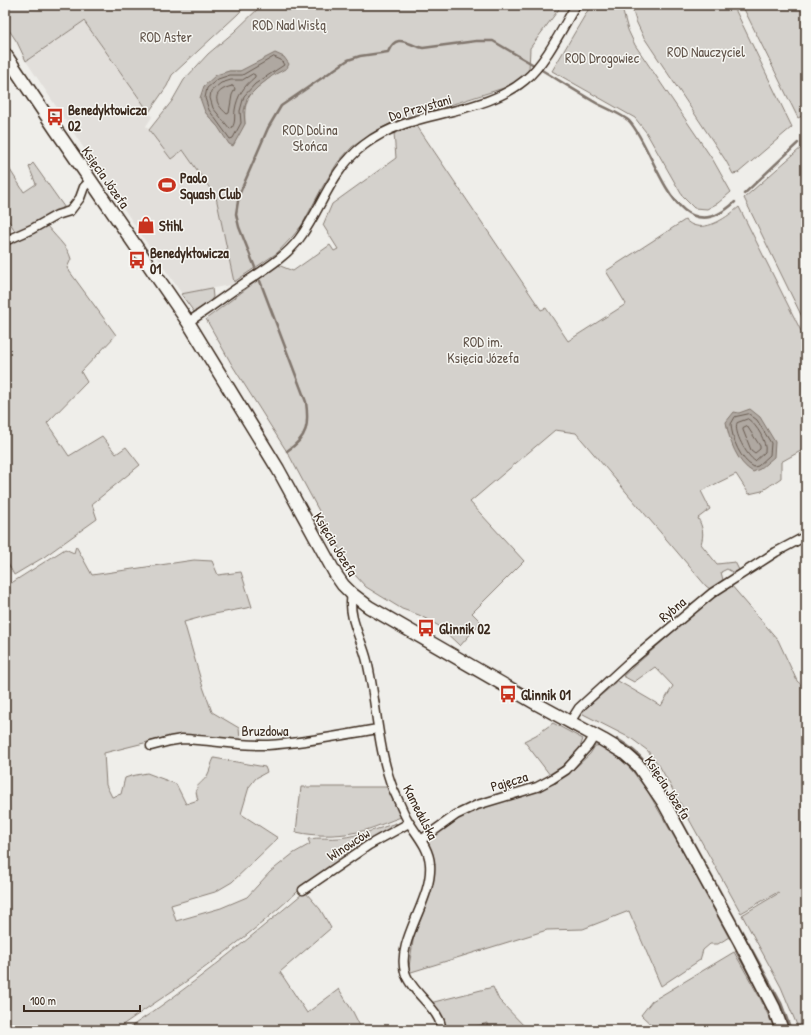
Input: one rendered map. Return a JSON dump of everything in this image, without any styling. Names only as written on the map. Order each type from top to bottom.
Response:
[{"type":"main road","name":"Księcia Józefa","points":[[5,54],[90,181],[188,322],[278,469],[336,575],[343,585],[352,594],[387,617],[595,735],[623,752],[638,765],[664,803],[740,942],[774,1008],[782,1030]]},
{"type":"street","name":"Do Przystani","points":[[188,322],[286,253],[304,233],[330,184],[348,160],[363,145],[392,128],[495,99],[516,87],[532,74],[553,45],[576,5]]},
{"type":"street","points":[[5,242],[32,229],[57,214],[70,211],[80,198],[84,187],[90,181]]},
{"type":"street","name":"Rybna","points":[[570,722],[579,708],[627,664],[712,592],[776,552],[806,536]]},
{"type":"street","name":"Kamedulska","points":[[352,594],[350,604],[367,662],[378,729],[390,781],[409,823],[421,840],[429,856],[430,866],[426,894],[405,951],[405,973],[438,1018],[441,1030]]},
{"type":"street","name":"Bruzdowa","points":[[151,746],[182,739],[267,745],[304,742],[378,729]]},
{"type":"street","name":"Pajęcza","points":[[421,840],[456,815],[477,805],[537,787],[552,779],[566,770],[588,746],[595,735]]},
{"type":"street","name":"Winowców","points":[[303,890],[369,845],[409,823]]},
{"type":"shaded area","points":[[84,21],[152,117],[146,126],[171,159],[183,150],[216,198],[234,282],[230,285],[182,294],[26,61]]},
{"type":"green space","name":"ROD Aster","points":[[5,5],[246,5],[172,75],[167,86],[149,112],[84,21],[26,61],[17,42],[5,24]]},
{"type":"green space","points":[[262,5],[562,5],[530,48],[529,70],[513,85],[397,120],[378,130],[352,147],[338,162],[302,225],[293,236],[277,253],[234,282],[216,197],[183,150],[171,159],[149,130],[172,101],[184,80],[208,54]],"holes":[[[229,71],[240,71],[272,76],[259,86],[247,101],[245,107],[245,124],[218,127],[205,112]]]},
{"type":"green space","name":"ROD Drogowiec","points":[[591,5],[621,5],[628,30],[635,45],[713,160],[731,192],[718,203],[707,209],[694,208],[683,197],[646,132],[635,118],[552,71]]},
{"type":"green space","name":"ROD Nauczyciel","points":[[631,5],[733,5],[792,127],[738,173],[733,174],[726,161],[643,36]]},
{"type":"green space","points":[[742,5],[806,5],[806,114],[798,118]]},
{"type":"green space","name":"ROD im. Księcia Józefa","points":[[417,126],[541,310],[546,308],[568,341],[626,304],[606,271],[685,220],[693,225],[705,226],[718,222],[739,207],[806,341],[806,448],[781,462],[781,478],[762,491],[749,494],[736,474],[701,491],[710,509],[698,518],[702,531],[701,544],[717,564],[735,562],[739,570],[734,573],[727,569],[721,572],[723,580],[710,589],[706,586],[576,433],[555,430],[470,502],[524,561],[472,613],[481,622],[460,646],[439,626],[419,615],[402,609],[366,587],[354,574],[289,455],[232,365],[206,319],[278,265],[293,271],[330,245],[334,251],[338,249],[323,225],[332,204],[396,158],[394,133]]},
{"type":"green space","points":[[802,147],[806,156],[806,325],[744,198]]},
{"type":"green space","points":[[5,162],[24,192],[36,184],[29,167],[33,163],[67,211],[59,210],[39,223],[16,233],[5,214]]},
{"type":"green space","points":[[45,223],[64,245],[69,254],[71,259],[67,268],[116,335],[81,372],[87,382],[47,423],[69,456],[102,436],[116,454],[126,447],[140,465],[92,504],[97,519],[44,557],[14,575],[5,558],[5,244]]},
{"type":"green space","points":[[212,288],[213,297],[210,302],[194,312],[181,294]]},
{"type":"green space","points":[[76,546],[92,575],[194,560],[212,561],[218,575],[241,572],[252,607],[209,615],[184,622],[202,684],[212,712],[239,728],[240,740],[172,736],[104,753],[106,785],[112,797],[121,794],[125,778],[147,773],[176,784],[186,804],[198,800],[196,791],[197,788],[207,776],[214,758],[265,767],[267,772],[256,778],[249,787],[241,814],[278,838],[232,882],[215,892],[171,905],[176,921],[221,908],[247,897],[270,872],[294,853],[310,844],[308,839],[340,838],[362,834],[396,823],[397,825],[304,886],[227,951],[184,983],[115,1030],[5,1030],[5,587],[65,549],[74,553]]},
{"type":"green space","points":[[731,585],[778,640],[797,681],[806,689],[806,1030],[799,1030],[781,987],[742,915],[779,893],[778,892],[741,913],[659,765],[647,750],[632,739],[583,714],[582,711],[618,681],[661,706],[673,686],[655,667],[634,682],[623,676],[714,596]]},
{"type":"green space","points":[[553,723],[583,739],[579,750],[559,769],[550,775],[524,741],[536,735]]},
{"type":"green space","points":[[603,745],[625,761],[648,792],[729,937],[718,944],[710,944],[703,950],[700,960],[661,986],[629,911],[583,929],[547,930],[408,973],[414,935],[429,888],[434,861],[427,842],[451,821],[476,809],[556,783],[590,754],[595,746]]},
{"type":"green space","points":[[301,787],[391,787],[401,817],[366,830],[349,834],[322,835],[296,832]]},
{"type":"green space","points":[[306,893],[320,909],[331,928],[280,972],[307,1013],[339,989],[362,1030],[126,1030],[194,982],[302,894]]},
{"type":"green space","points":[[734,952],[760,998],[775,1030],[657,1030],[641,1015],[652,1001]]},
{"type":"green space","points":[[493,987],[499,1000],[528,1030],[487,1030],[487,1023],[465,1030],[444,1030],[430,1003]]},
{"type":"water","points":[[275,53],[284,57],[289,64],[287,68],[272,76],[247,98],[244,111],[245,124],[233,146],[229,144],[218,127],[205,112],[200,98],[204,86],[216,75],[229,71],[240,71]]},
{"type":"water","points":[[750,409],[760,417],[775,442],[774,457],[760,469],[753,472],[742,463],[738,457],[729,436],[726,422],[734,412],[739,413]]},
{"type":"waterway","points":[[256,270],[239,227],[236,214],[239,195],[268,128],[281,106],[348,60],[360,56],[388,52],[395,42],[399,41],[404,41],[423,48],[476,41],[493,41],[534,65]]},
{"type":"waterway","points":[[540,69],[628,120],[640,137],[670,194],[683,209],[698,217],[715,216],[735,202]]},
{"type":"waterway","points":[[744,194],[798,143]]},
{"type":"waterway","points":[[260,281],[306,402],[306,430],[299,441],[287,451]]},
{"type":"waterway","points":[[566,727],[579,734]]},
{"type":"waterway","points":[[617,739],[639,756],[658,778],[781,1003],[791,1030]]},
{"type":"waterway","points":[[608,750],[622,759],[638,775]]},
{"type":"waterway","points":[[656,801],[730,938]]},
{"type":"waterway","points":[[736,951],[762,998],[773,1022]]},
{"type":"place","name":"Benedyktowicza 02","points":[[55,117]]},
{"type":"place","name":"Paolo Squash Club","points":[[167,185]]},
{"type":"place","name":"Stihl","points":[[146,225]]},
{"type":"place","name":"Benedyktowicza 01","points":[[137,260]]},
{"type":"place","name":"Glinnik 02","points":[[426,628]]},
{"type":"place","name":"Glinnik 01","points":[[508,694]]},
{"type":"park label","name":"ROD Nad Wisłą","points":[[289,24]]},
{"type":"park label","name":"ROD Dolina Słońca","points":[[310,138]]}]
